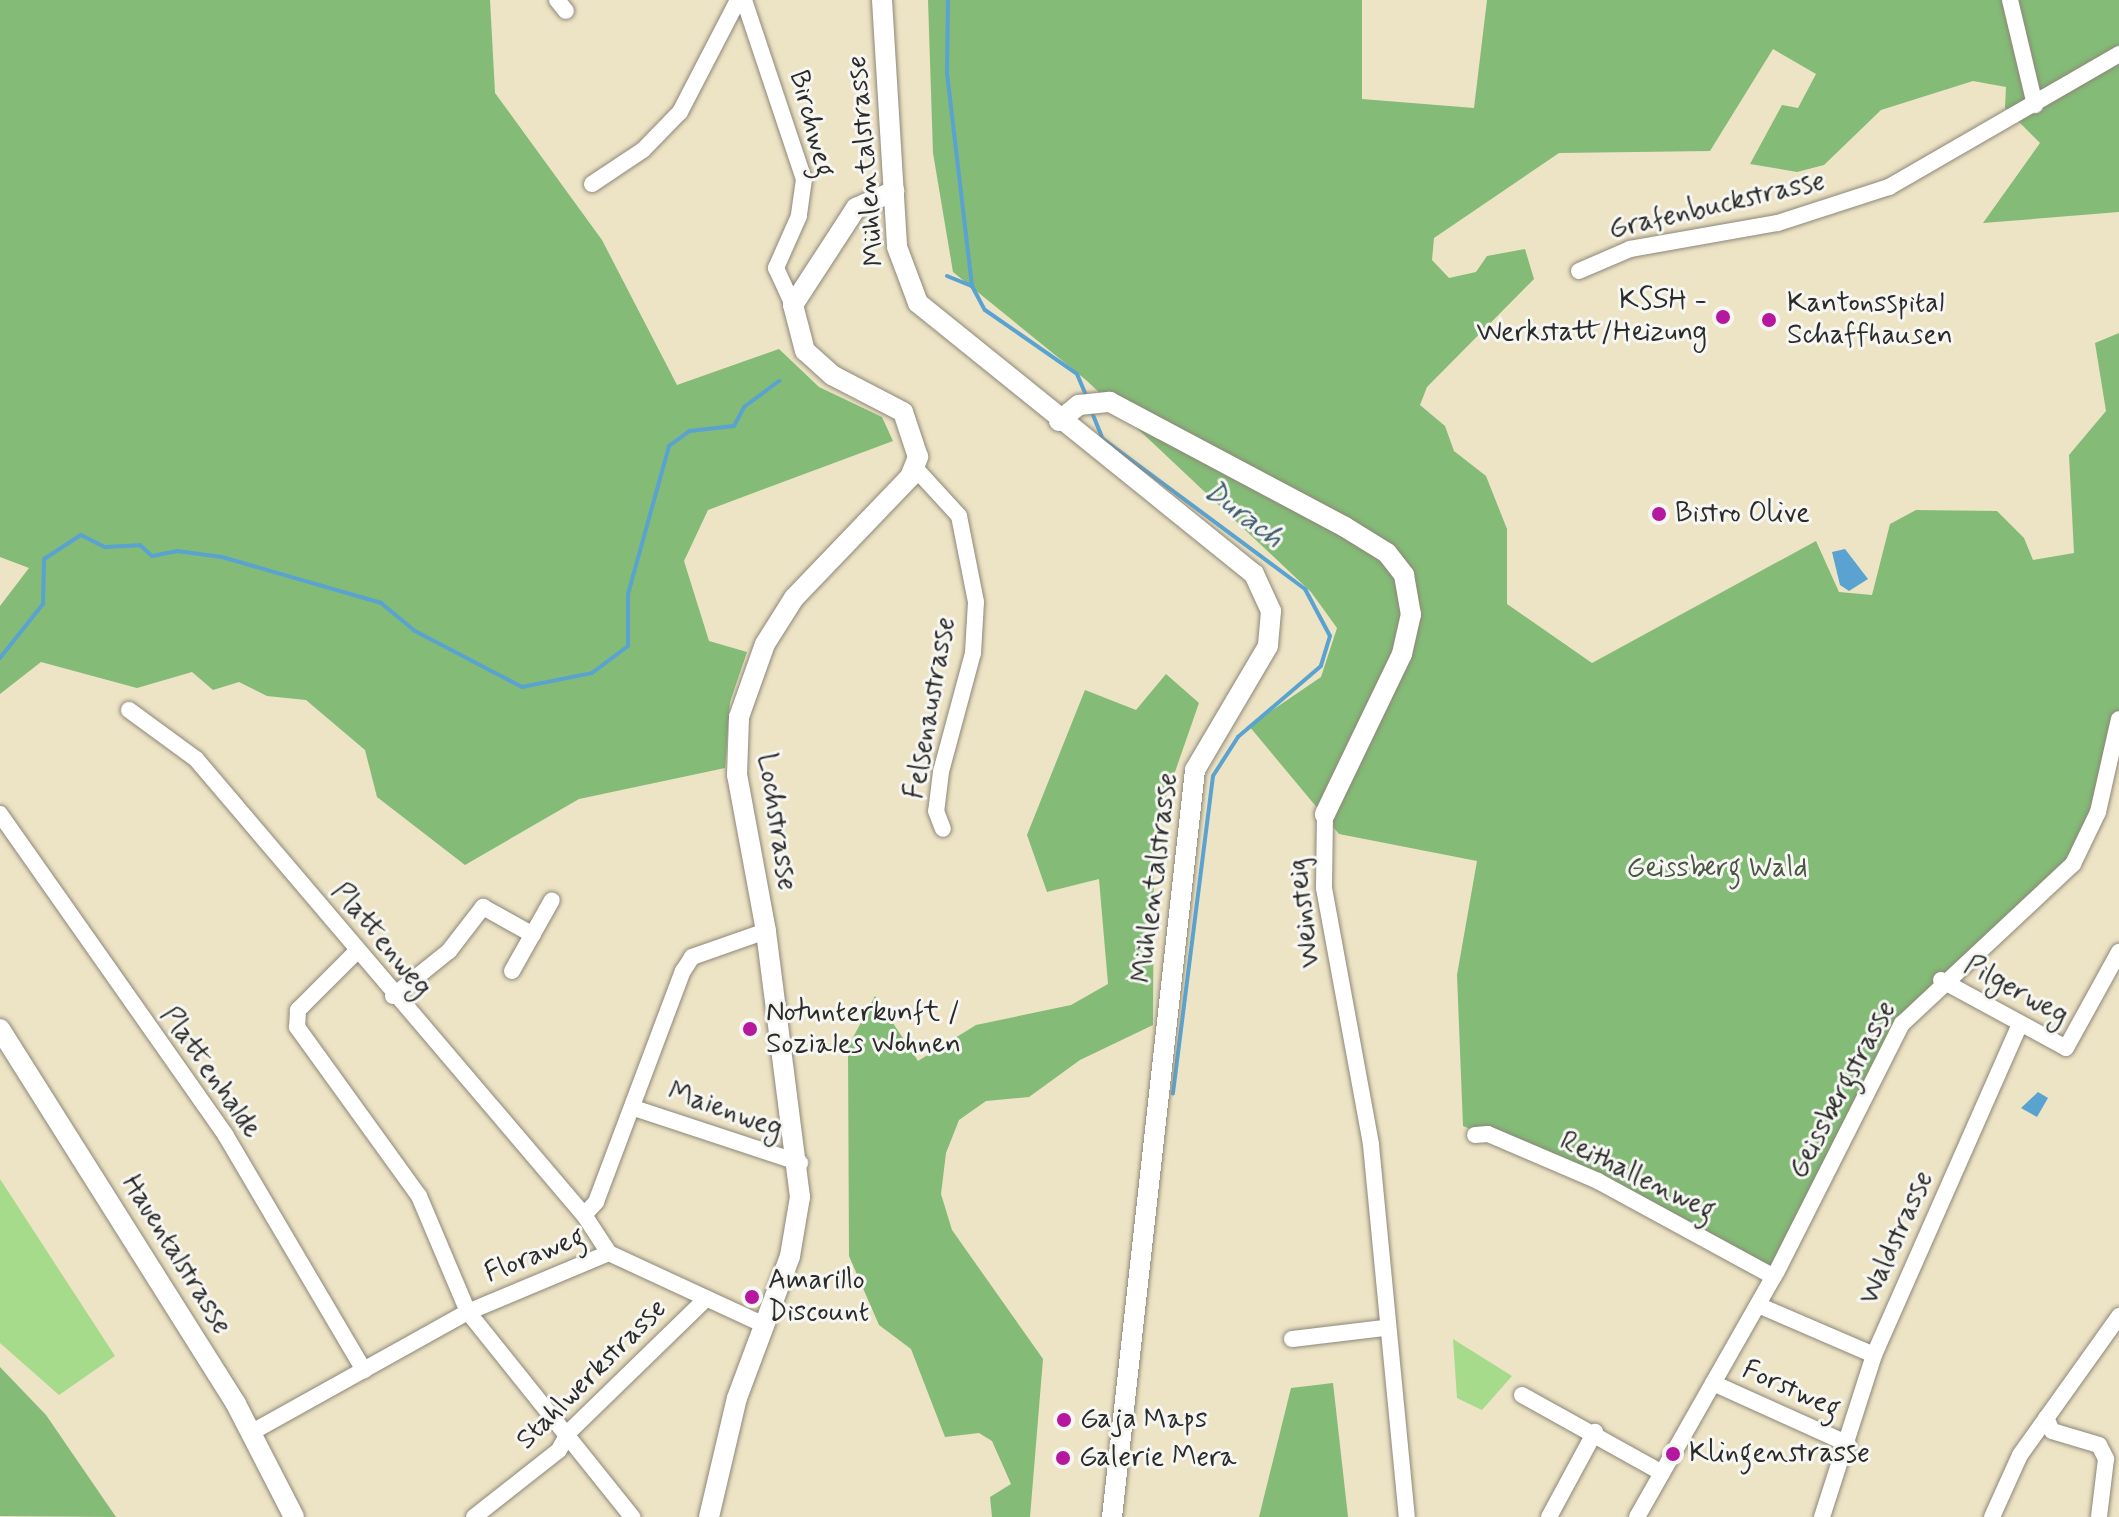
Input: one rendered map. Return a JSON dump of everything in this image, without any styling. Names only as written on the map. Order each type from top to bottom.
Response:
[{"type":"street","points":[[592,184],[643,150],[680,112],[738,0]]},
{"type":"street","name":"Birchweg","points":[[744,0],[804,179],[799,216],[776,268],[793,305]]},
{"type":"street","name":"Mühlentalstrasse","points":[[882,0],[897,247],[918,303],[1059,421],[1254,574],[1271,611],[1268,646],[1195,770],[1112,1517]]},
{"type":"street","points":[[2010,0],[2035,105]]},
{"type":"street","name":"Grafenbuckstrasse","points":[[1579,271],[1655,246],[1826,211],[1927,169],[2119,54]]},
{"type":"street","points":[[894,191],[856,208],[793,305],[796,333],[816,364],[903,412],[915,432],[916,469]]},
{"type":"street","name":"Weinsteig","points":[[1059,421],[1088,402],[1345,527],[1387,553],[1404,575],[1411,614],[1402,654],[1325,814],[1324,888],[1371,1145],[1384,1328],[1407,1517]]},
{"type":"street","name":"Felsenaustrasse","points":[[916,469],[959,516],[976,602],[973,653],[941,772],[936,811],[943,829]]},
{"type":"street","name":"Lochstrasse","points":[[709,1517],[764,1325],[790,1256],[800,1163],[766,931],[737,775],[747,687],[794,598],[916,469]]},
{"type":"street","name":"Plattenweg","points":[[129,710],[196,759],[355,953],[584,1215]]},
{"type":"street","name":"Geissbergstrasse","points":[[1637,1517],[1774,1277],[1894,1037],[1941,980],[2038,904],[2073,864],[2114,776],[2119,719]]},
{"type":"street","name":"Plattenhalde","points":[[0,814],[226,1136],[364,1370]]},
{"type":"street","points":[[512,971],[552,900]]},
{"type":"street","points":[[393,996],[449,951],[483,907],[533,935]]},
{"type":"street","name":"Floraweg","points":[[252,1432],[468,1312],[609,1253],[584,1215],[634,1108],[692,957],[766,931]]},
{"type":"street","name":"Pilgerweg","points":[[1941,980],[2019,1027],[2066,1048],[2119,952]]},
{"type":"street","points":[[355,953],[298,1010],[297,1027],[419,1196],[468,1312],[565,1440],[632,1517]]},
{"type":"street","name":"Waldstrasse","points":[[1874,1355],[2019,1027]]},
{"type":"street","name":"Hauentalstrasse","points":[[0,1029],[252,1432],[294,1517]]},
{"type":"street","name":"Maienweg","points":[[634,1108],[800,1163]]},
{"type":"street","name":"Reithallenweg","points":[[1475,1135],[1488,1134],[1598,1181],[1774,1277]]},
{"type":"street","points":[[609,1253],[764,1325]]},
{"type":"street","name":"Stahlwerkstrasse","points":[[474,1517],[565,1440],[706,1299]]},
{"type":"street","points":[[1758,1305],[1874,1355]]},
{"type":"street","points":[[1992,1517],[2003,1482],[2119,1316]]},
{"type":"street","points":[[1292,1339],[1384,1328]]},
{"type":"street","name":"Forstweg","points":[[1822,1517],[1848,1444],[1874,1355]]},
{"type":"street","name":"Forstweg","points":[[1713,1383],[1848,1444]]},
{"type":"street","points":[[1522,1395],[1595,1432],[1662,1473]]},
{"type":"street","points":[[2046,1418],[2052,1431],[2099,1445],[2106,1459],[2099,1517]]},
{"type":"street","points":[[1549,1517],[1595,1432]]},
{"type":"green space","points":[[0,0],[490,0],[495,93],[602,240],[677,385],[779,349],[819,387],[882,417],[893,441],[708,510],[684,561],[709,641],[747,652],[730,702],[725,768],[579,799],[465,865],[377,797],[365,750],[306,700],[267,696],[239,682],[213,690],[192,672],[137,688],[41,662],[0,694],[0,606],[29,568],[0,557]]},
{"type":"green space","name":"Geissberg Wald","points":[[928,0],[1362,0],[1362,99],[1474,108],[1487,0],[2119,0],[2119,212],[1983,223],[2040,143],[2005,108],[2006,87],[1973,81],[1881,110],[1824,165],[1797,172],[1750,164],[1782,105],[1798,108],[1816,74],[1773,49],[1710,151],[1559,153],[1434,238],[1432,260],[1449,278],[1476,272],[1487,256],[1525,249],[1534,279],[1427,387],[1420,405],[1445,426],[1454,451],[1486,476],[1507,529],[1507,604],[1592,663],[1816,541],[1839,592],[1872,595],[1890,524],[1916,510],[1997,511],[2024,538],[2033,560],[2074,553],[2069,455],[2106,411],[2095,343],[2119,333],[2119,719],[2109,775],[2073,864],[1917,1003],[1774,1277],[1598,1181],[1463,1126],[1457,975],[1477,861],[1339,834],[1249,726],[1321,677],[1337,628],[1311,592],[1086,380],[953,272],[933,153]]},
{"type":"green space","points":[[1166,674],[1199,703],[1154,832],[1153,1025],[1080,1060],[1029,1097],[986,1101],[959,1120],[946,1153],[941,1194],[952,1230],[1043,1359],[1030,1517],[992,1517],[990,1497],[1011,1484],[992,1441],[979,1433],[945,1437],[911,1349],[879,1325],[849,1256],[848,1047],[875,996],[918,1061],[976,1025],[1071,1005],[1108,984],[1099,879],[1047,892],[1027,835],[1085,690],[1136,710]]},
{"type":"green space","points":[[0,1179],[115,1356],[59,1395],[0,1343]]},
{"type":"green space","points":[[1453,1339],[1512,1376],[1482,1410],[1457,1398]]},
{"type":"green space","points":[[0,1367],[46,1415],[116,1517],[0,1516]]},
{"type":"green space","points":[[1333,1383],[1348,1517],[1259,1517],[1291,1388]]},
{"type":"water","points":[[1845,549],[1868,579],[1849,591],[1840,585],[1832,552]]},
{"type":"water","points":[[2038,1092],[2048,1098],[2037,1117],[2021,1108]]},
{"type":"waterway","name":"Durach","points":[[948,0],[947,73],[972,286],[985,310],[1077,374],[1087,398]]},
{"type":"waterway","points":[[947,276],[972,286]]},
{"type":"waterway","points":[[0,658],[43,604],[44,559],[81,535],[105,547],[140,545],[152,556],[177,551],[222,557],[381,603],[415,631],[522,687],[592,673],[628,646],[628,594],[669,446],[690,431],[734,426],[744,407],[779,381]]},
{"type":"waterway","name":"Durach","points":[[1091,410],[1103,439],[1305,589],[1330,636],[1321,666],[1238,737],[1213,776],[1173,1093]]},
{"type":"place","name":"KSSH - Werkstatt/Heizung","points":[[1723,317]]},
{"type":"place","name":"Kantonsspital Schaffhausen","points":[[1769,320]]},
{"type":"place","name":"Bistro Olive","points":[[1659,514]]},
{"type":"place","name":"Notunterkunft / Soziales Wohnen","points":[[750,1029]]},
{"type":"place","name":"Amarillo Discount","points":[[752,1297]]},
{"type":"place","name":"Gaja Maps","points":[[1064,1420]]},
{"type":"place","name":"Klingenstrasse","points":[[1673,1454]]},
{"type":"place","name":"Galerie Mera","points":[[1063,1458]]}]
